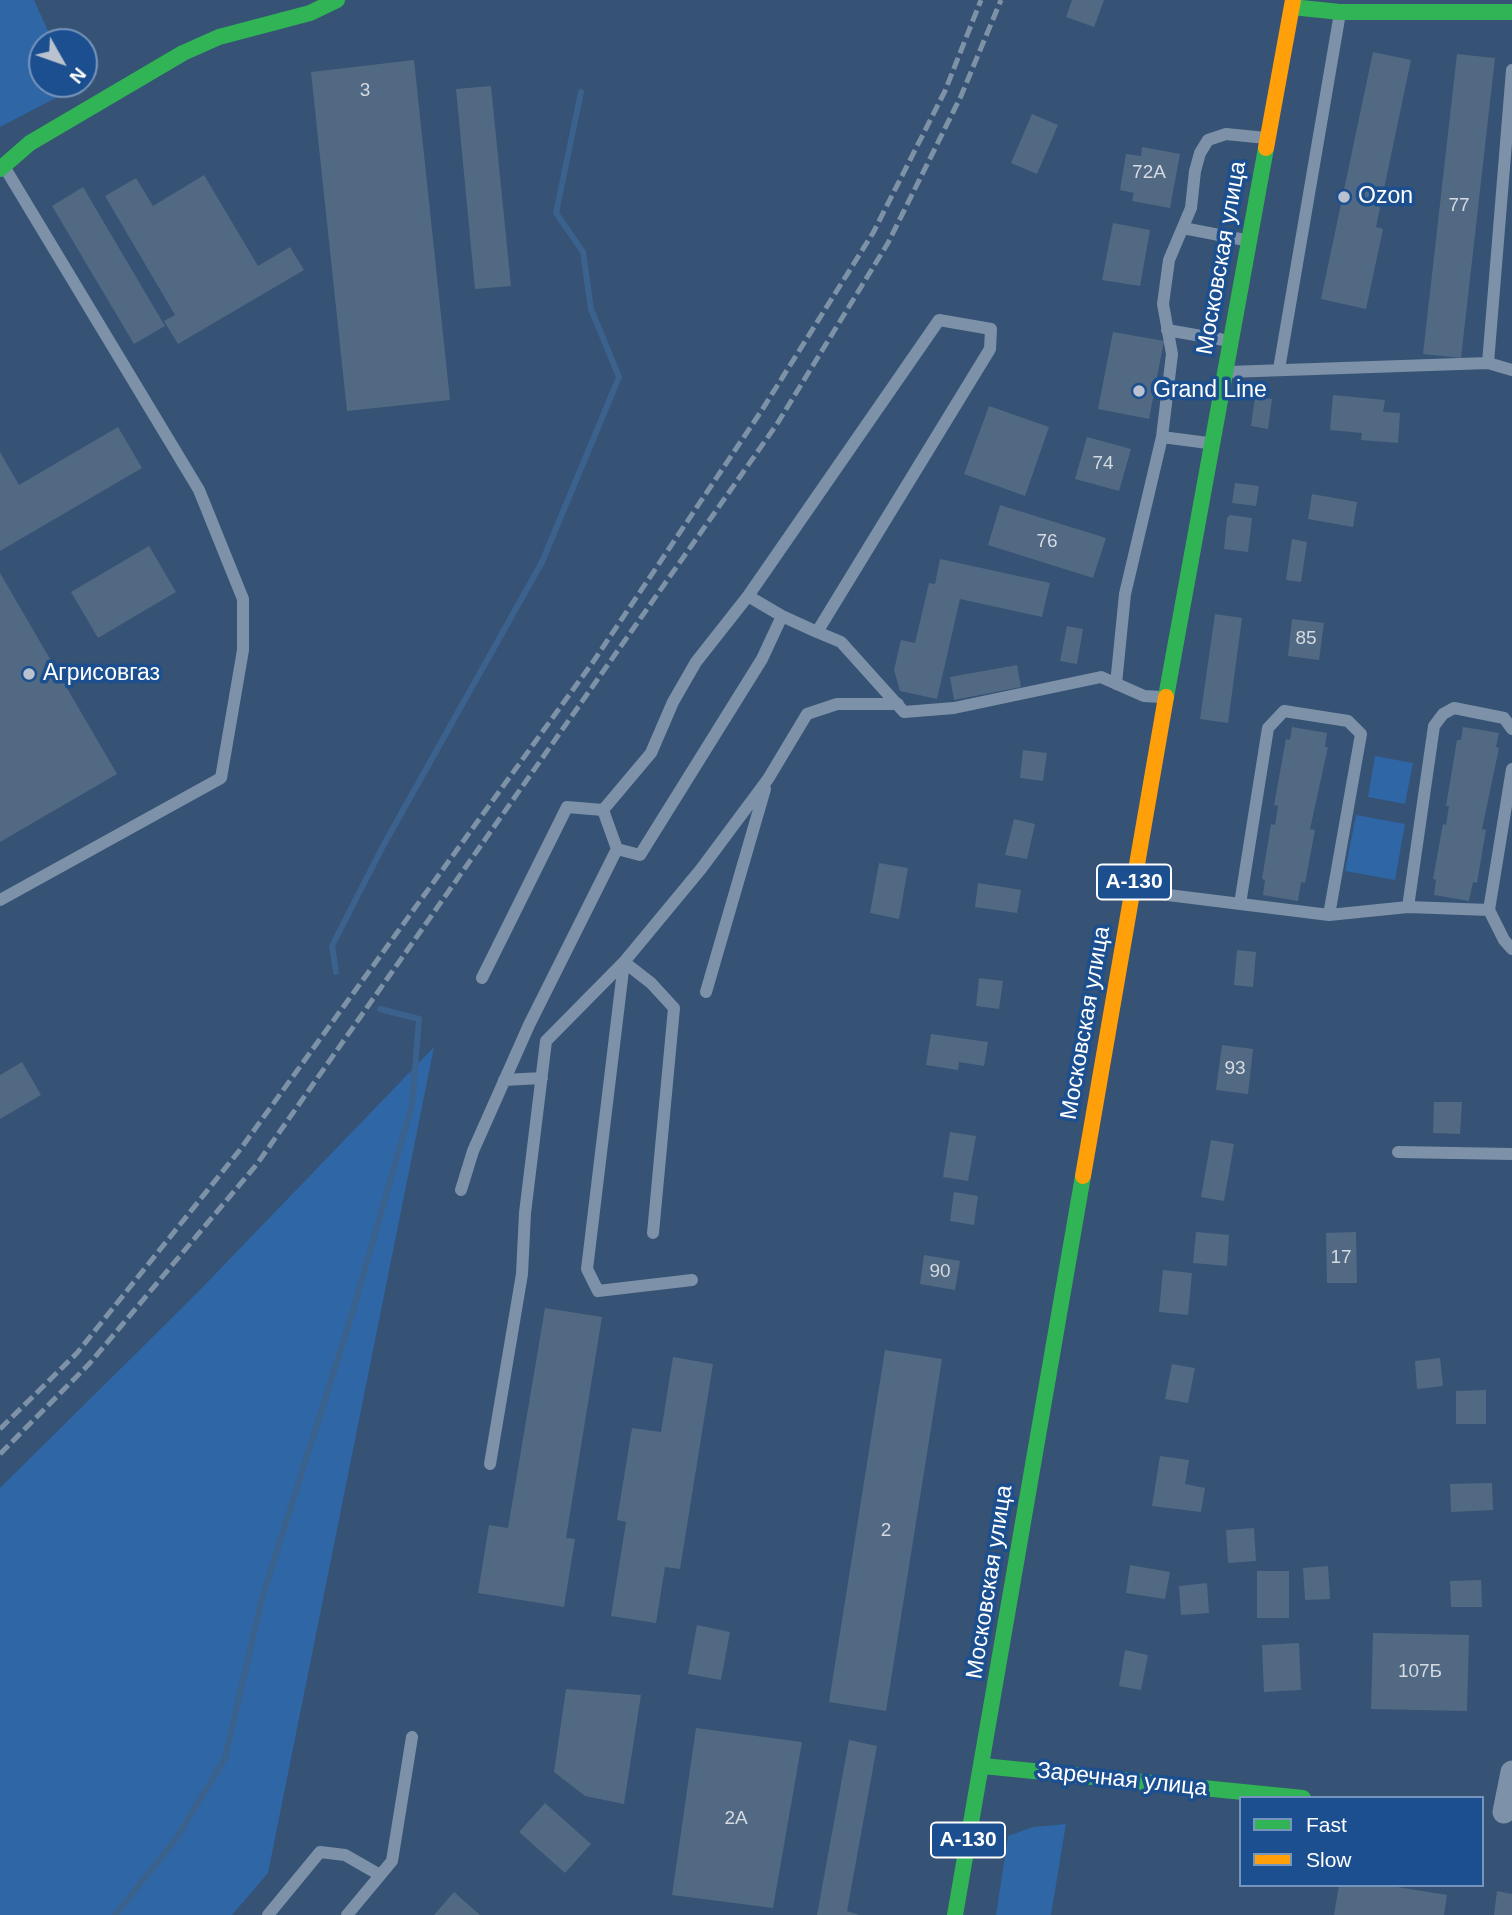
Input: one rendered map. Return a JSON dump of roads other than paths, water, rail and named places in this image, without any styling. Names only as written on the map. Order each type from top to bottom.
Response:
[{"type":"main road","points":[[2,167],[30,143],[183,53],[219,37],[310,13],[337,0]]},
{"type":"main road","points":[[1293,4],[1340,12],[1512,12]]},
{"type":"main road","name":"Московская улица","points":[[984,1766],[1166,698],[1266,138],[1293,4]]},
{"type":"main road","name":"Заречная улица","points":[[984,1766],[1283,1796]]},
{"type":"main road","name":"А-130","points":[[955,1915],[984,1766]]},
{"type":"street","points":[[1499,1812],[1512,1772]]},
{"type":"lane","points":[[1279,369],[1340,12]]},
{"type":"lane","points":[[1488,363],[1512,70]]},
{"type":"lane","points":[[1116,684],[1125,594],[1162,437],[1172,354],[1163,289],[1169,260],[1191,208],[1197,162],[1208,140],[1226,134],[1266,138]]},
{"type":"lane","points":[[0,900],[221,778],[243,650],[243,599],[199,490],[2,167]]},
{"type":"lane","points":[[1183,228],[1248,240]]},
{"type":"lane","points":[[603,810],[651,753],[673,702],[696,662],[748,596],[939,320],[991,329],[990,349],[817,632]]},
{"type":"lane","points":[[1167,330],[1230,341]]},
{"type":"lane","points":[[1224,373],[1488,363],[1512,370]]},
{"type":"lane","points":[[1162,437],[1212,443]]},
{"type":"lane","points":[[748,596],[782,617],[841,642],[904,712],[925,712],[1101,677],[1144,696],[1166,698]]},
{"type":"lane","points":[[617,849],[640,855],[756,669],[782,617]]},
{"type":"lane","points":[[490,1464],[522,1274],[526,1213],[546,1041],[624,962],[701,869],[768,779],[807,714],[837,704],[898,704]]},
{"type":"lane","points":[[1408,907],[1434,726],[1443,714],[1454,708],[1504,718],[1512,729]]},
{"type":"lane","points":[[1240,904],[1268,728],[1284,711],[1348,721],[1361,734],[1329,915]]},
{"type":"lane","points":[[1512,769],[1489,910],[1504,940],[1512,949]]},
{"type":"lane","points":[[706,992],[768,779]]},
{"type":"lane","points":[[482,978],[567,807],[603,810]]},
{"type":"lane","points":[[461,1190],[473,1151],[529,1025],[617,849],[603,810]]},
{"type":"lane","points":[[1133,890],[1329,915],[1408,907],[1489,910]]},
{"type":"lane","points":[[624,962],[651,983],[674,1008],[653,1233]]},
{"type":"lane","points":[[624,962],[587,1269],[598,1291],[692,1280]]},
{"type":"lane","points":[[529,1025],[546,1041]]},
{"type":"lane","points":[[504,1080],[542,1078]]},
{"type":"lane","points":[[1398,1152],[1512,1154]]},
{"type":"lane","points":[[347,1915],[392,1861],[412,1737]]},
{"type":"lane","points":[[268,1915],[320,1852],[345,1855],[380,1875]]},
{"type":"waterway","points":[[336,972],[332,946],[383,846],[542,562],[619,377],[591,309],[583,252],[556,213],[581,92]]},
{"type":"waterway","points":[[115,1915],[176,1839],[225,1758],[262,1598],[352,1314],[412,1105],[419,1019],[380,1009]]},
{"type":"railway","points":[[0,1429],[77,1353],[239,1151],[593,662],[762,410],[873,233],[945,91],[981,0]]},
{"type":"railway","points":[[0,1454],[90,1363],[257,1164],[777,424],[888,243],[961,96],[1001,0]]},
{"type":"place","name":"Ozon","points":[[1344,197]]},
{"type":"place","name":"Grand Line","points":[[1139,391]]},
{"type":"place","name":"Агрисовгаз","points":[[29,674]]}]
